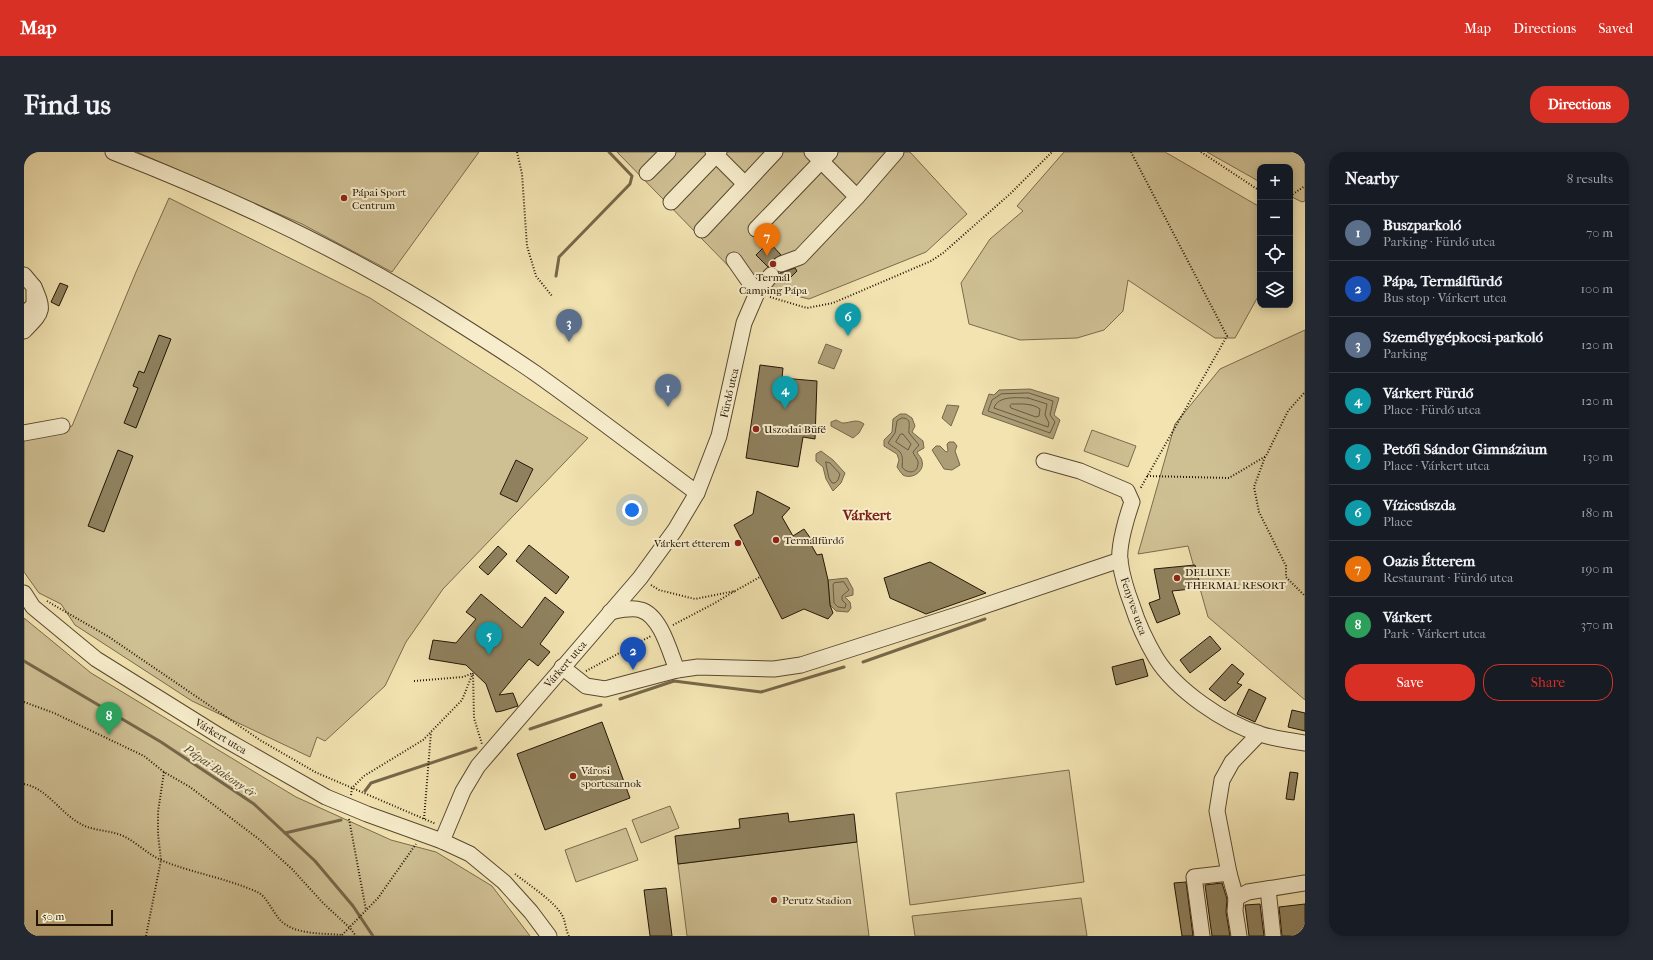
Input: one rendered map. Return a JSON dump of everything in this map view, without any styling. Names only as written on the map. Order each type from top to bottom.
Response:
[{"type":"street","points":[[113,152],[167,173],[288,228],[384,280],[453,320],[535,373],[697,493]]},
{"type":"street","points":[[647,173],[668,152]]},
{"type":"street","points":[[702,230],[775,152]]},
{"type":"street","points":[[756,228],[821,155],[857,197],[896,152]]},
{"type":"street","points":[[671,202],[716,153],[745,184]]},
{"type":"street","name":"Fürdő utca","points":[[697,493],[719,436],[744,323],[757,293],[776,270],[800,257],[857,197]]},
{"type":"street","points":[[734,260],[757,293]]},
{"type":"street","points":[[24,275],[34,287],[41,304],[40,313],[24,330]]},
{"type":"street","points":[[24,314],[34,305],[34,287]]},
{"type":"street","points":[[24,433],[62,426]]},
{"type":"street","points":[[1044,461],[1080,471],[1127,491],[1132,502]]},
{"type":"street","name":"Várkert utca","points":[[445,834],[463,791],[478,766],[640,578],[676,530],[697,493]]},
{"type":"street","name":"Fenyves utca","points":[[1132,502],[1125,522],[1120,560],[1128,594],[1140,629],[1157,659],[1176,682],[1201,703],[1229,720],[1259,734],[1287,741],[1305,743]]},
{"type":"street","points":[[562,667],[586,686],[605,689],[677,670],[698,667],[774,669],[801,665],[966,612],[1120,560]]},
{"type":"street","name":"Várkert utca","points":[[24,593],[33,607],[96,659],[221,737],[326,797],[348,806],[445,834],[504,882],[531,912],[549,936]]},
{"type":"street","points":[[610,612],[630,609],[641,610],[648,614],[655,621],[661,631],[677,670]]},
{"type":"street","points":[[1239,936],[1236,898],[1229,873],[1217,811],[1222,780],[1232,762],[1259,734]]},
{"type":"street","points":[[1202,936],[1194,877],[1229,873]]},
{"type":"street","points":[[1236,898],[1248,892],[1305,883]]},
{"type":"street","points":[[1268,889],[1273,936]]},
{"type":"path","points":[[517,152],[522,174],[527,246],[536,276],[552,296]]},
{"type":"path","points":[[757,293],[807,308],[833,303],[931,261],[943,253],[1010,194],[1052,152]]},
{"type":"path","points":[[1131,152],[1227,336],[1132,502]]},
{"type":"path","points":[[1201,152],[1257,188]]},
{"type":"path","points":[[1293,194],[1305,186]]},
{"type":"path","points":[[1305,392],[1288,411],[1266,456],[1254,487],[1259,512],[1286,566],[1286,578],[1305,596]]},
{"type":"path","points":[[1147,476],[1229,478],[1266,456]]},
{"type":"path","points":[[640,578],[659,590],[678,596],[695,599],[735,591],[760,577]]},
{"type":"path","points":[[45,600],[109,637],[260,740],[315,772],[424,820],[445,834]]},
{"type":"path","points":[[473,673],[474,718],[486,757]]},
{"type":"path","points":[[414,681],[463,677],[473,673]]},
{"type":"path","points":[[24,784],[39,790],[80,824],[96,830],[119,834],[132,840],[161,860],[230,881],[258,892],[281,921],[292,928],[342,936],[366,910],[349,821],[348,806],[352,788],[364,776],[423,740],[462,700],[473,673]]},
{"type":"path","points":[[24,702],[54,713],[144,756],[164,772],[190,787],[260,840],[292,869],[356,936]]},
{"type":"path","points":[[428,767],[431,732]]},
{"type":"path","points":[[146,936],[161,860],[158,834],[158,812],[164,772]]},
{"type":"path","points":[[510,870],[556,907],[563,916],[569,936]]},
{"type":"shaded area","name":"Pápai Sport Centrum","points":[[137,152],[479,152],[392,272],[302,224]]},
{"type":"shaded area","points":[[617,152],[910,152],[967,214],[926,252],[809,299],[747,285]]},
{"type":"shaded area","points":[[1064,152],[1165,152],[1257,205],[1257,298],[1235,338],[1215,338],[1128,280],[1123,311],[1104,330],[1077,338],[1020,340],[969,324],[961,283],[990,239],[1023,211],[1017,206]]},
{"type":"shaded area","points":[[1207,152],[1305,152],[1305,201],[1302,202],[1293,198],[1293,164],[1257,164],[1257,180]]},
{"type":"shaded area","points":[[169,198],[370,298],[588,438],[443,589],[406,642],[385,686],[325,741],[317,737],[310,757],[192,701],[75,625],[61,604],[39,593],[24,572],[24,441],[72,426],[136,272]]},
{"type":"shaded area","points":[[1305,330],[1305,700],[1208,617],[1188,546],[1138,554],[1175,424],[1220,369]]},
{"type":"shaded area","points":[[1092,430],[1136,446],[1128,467],[1084,451]]},
{"type":"shaded area","points":[[24,618],[91,673],[296,797],[391,840],[436,852],[492,886],[530,936],[24,936]]},
{"type":"shaded area","points":[[1069,770],[1084,882],[910,905],[896,793]]},
{"type":"shaded area","points":[[670,806],[679,828],[641,843],[632,820]]},
{"type":"shaded area","points":[[626,828],[638,860],[576,882],[565,850]]},
{"type":"shaded area","name":"Perutz Stadion","points":[[857,842],[869,936],[687,936],[678,864]]},
{"type":"shaded area","points":[[1081,898],[1087,936],[915,936],[912,916]]},
{"type":"water","points":[[826,344],[842,350],[834,369],[818,363]]},
{"type":"water","points":[[1030,389],[1059,398],[1054,415],[1060,420],[1053,439],[982,414],[989,394],[994,395],[999,390]]},
{"type":"water","points":[[947,405],[959,406],[951,426],[942,418]]},
{"type":"water","points":[[900,414],[906,414],[912,418],[915,426],[912,432],[923,441],[924,448],[917,452],[922,460],[922,468],[917,474],[910,476],[902,474],[897,467],[899,460],[897,454],[884,446],[884,440],[892,432],[893,419]]},
{"type":"water","points":[[836,420],[842,423],[858,421],[864,424],[859,433],[853,438],[831,426],[831,422]]},
{"type":"water","points":[[949,442],[954,442],[957,446],[955,451],[960,465],[952,470],[944,469],[932,450],[936,446],[940,446],[946,452],[948,451],[947,444]]},
{"type":"water","points":[[821,451],[833,460],[845,473],[841,483],[833,491],[826,479],[823,467],[816,461],[816,454]]},
{"type":"water","points":[[847,578],[853,589],[853,595],[845,597],[850,602],[851,608],[848,612],[836,611],[830,605],[828,580]]},
{"type":"building","points":[[769,242],[781,255],[774,259],[772,266],[768,267],[756,255]]},
{"type":"building","points":[[795,268],[797,271],[785,283],[779,278],[780,273]]},
{"type":"building","points":[[60,283],[68,286],[59,306],[51,302]]},
{"type":"building","points":[[159,335],[171,339],[136,428],[124,423],[138,388],[133,386],[139,371],[144,373]]},
{"type":"building","points":[[760,365],[783,368],[782,378],[817,381],[815,439],[803,437],[798,467],[746,458]]},
{"type":"building","points":[[118,450],[133,456],[104,532],[88,526]]},
{"type":"building","points":[[516,460],[533,469],[517,502],[500,494]]},
{"type":"building","name":"Termálfürdő","points":[[757,491],[790,508],[782,517],[793,536],[804,529],[811,539],[809,541],[817,555],[822,554],[828,580],[830,605],[833,613],[828,619],[804,609],[782,619],[734,525],[753,514]]},
{"type":"building","points":[[529,545],[569,577],[556,594],[516,561]]},
{"type":"building","points":[[498,546],[507,554],[488,575],[479,567]]},
{"type":"building","points":[[930,562],[986,593],[926,614],[890,598],[884,578]]},
{"type":"building","name":"DELUXE THERMAL RESORT","points":[[1195,565],[1201,588],[1172,591],[1180,614],[1157,623],[1149,603],[1160,599],[1154,569]]},
{"type":"building","points":[[481,594],[522,628],[545,597],[564,612],[540,644],[550,652],[538,666],[529,659],[499,695],[513,693],[518,706],[496,712],[486,684],[466,665],[429,659],[433,640],[456,643],[476,619],[466,612]]},
{"type":"building","points":[[1210,636],[1221,649],[1190,673],[1180,660]]},
{"type":"building","points":[[1143,659],[1148,676],[1116,685],[1112,667]]},
{"type":"building","points":[[1232,664],[1244,674],[1237,683],[1242,685],[1225,701],[1209,689]]},
{"type":"building","points":[[1249,689],[1266,698],[1255,722],[1237,714]]},
{"type":"building","points":[[1292,710],[1305,713],[1305,731],[1288,727]]},
{"type":"building","name":"Városi sportcsarnok","points":[[602,722],[630,798],[545,830],[517,754]]},
{"type":"building","points":[[1290,772],[1298,773],[1294,800],[1286,799]]},
{"type":"building","points":[[788,813],[789,822],[854,814],[857,842],[678,864],[675,836],[740,828],[739,819]]},
{"type":"building","points":[[1186,882],[1193,936],[1182,936],[1174,883]]},
{"type":"building","points":[[1222,883],[1227,899],[1226,912],[1230,936],[1212,936],[1205,885]]},
{"type":"building","points":[[666,888],[672,936],[650,936],[644,890]]},
{"type":"building","points":[[1260,904],[1264,936],[1249,936],[1245,905]]},
{"type":"building","points":[[1305,904],[1305,936],[1282,936],[1279,907]]},
{"type":"waterway","points":[[556,276],[559,257],[630,184],[632,176],[609,152]]},
{"type":"waterway","points":[[863,662],[985,619]]},
{"type":"waterway","name":"Pápai-Bakony-ér","points":[[24,661],[161,742],[254,804],[315,861],[353,906],[373,936]]},
{"type":"waterway","points":[[620,699],[674,681],[761,692],[844,667]]},
{"type":"waterway","points":[[530,729],[601,705]]},
{"type":"waterway","points":[[365,791],[371,783],[476,748]]},
{"type":"waterway","points":[[285,833],[341,820]]},
{"type":"place","name":"Pápai Sport Centrum","points":[[344,198]]},
{"type":"place","name":"Oazis Étterem","points":[[767,256]]},
{"type":"place","name":"Termál Camping Pápa","points":[[773,264]]},
{"type":"place","name":"Vízicsúszda","points":[[848,336]]},
{"type":"place","name":"Személygépkocsi-parkoló","points":[[569,342]]},
{"type":"place","name":"Buszparkoló","points":[[668,407]]},
{"type":"place","name":"Várkert Fürdő","points":[[785,409]]},
{"type":"place","name":"Uszodai Büfé","points":[[756,429]]},
{"type":"place","name":"Termálfürdő","points":[[776,540]]},
{"type":"place","name":"Várkert étterem","points":[[738,543]]},
{"type":"place","name":"DELUXE THERMAL RESORT","points":[[1177,578]]},
{"type":"place","name":"Petőfi Sándor Gimnázium","points":[[489,655]]},
{"type":"place","name":"Pápa, Termálfürdő","points":[[633,670]]},
{"type":"place","name":"Várkert","points":[[109,735]]},
{"type":"place","name":"Városi sportcsarnok","points":[[573,776]]},
{"type":"place","name":"Perutz Stadion","points":[[774,900]]},
{"type":"district","name":"Várkert","points":[[867,515]]}]
